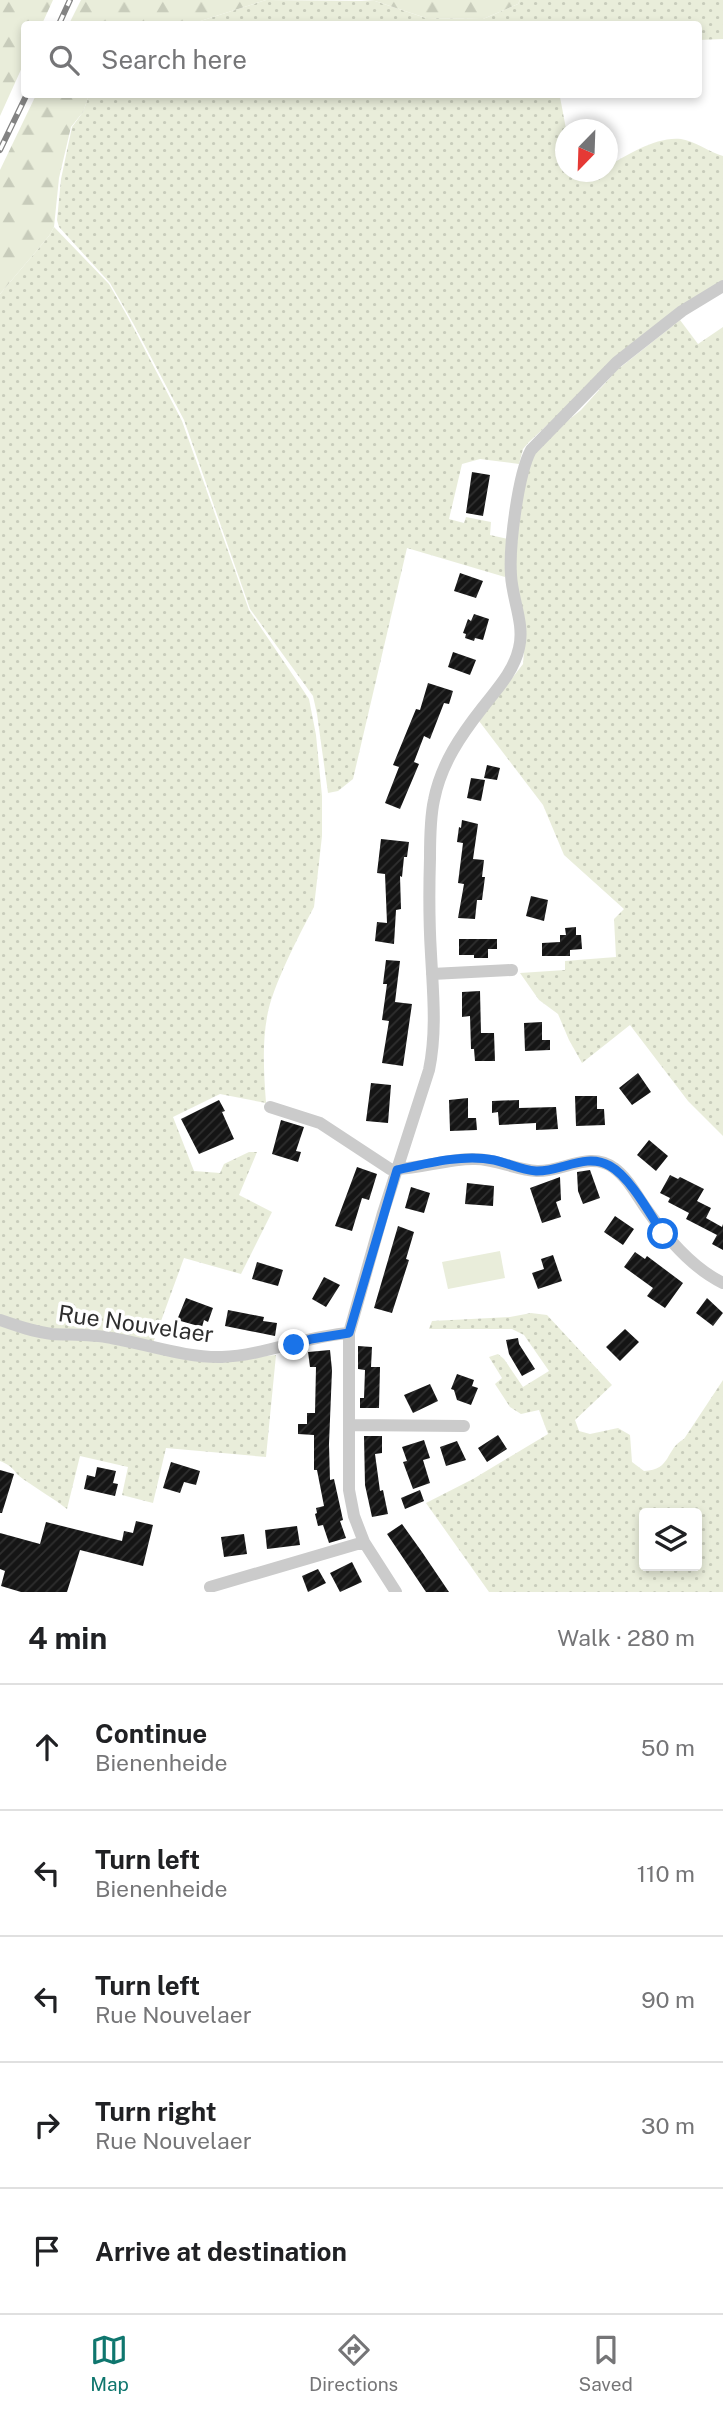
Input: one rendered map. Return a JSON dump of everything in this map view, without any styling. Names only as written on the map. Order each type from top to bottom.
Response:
[{"type":"street","points":[[396,1592],[364,1542],[354,1516],[349,1490],[349,1333],[433,1050],[435,1026],[429,908],[433,803],[438,783],[449,757],[474,718],[508,674],[519,648],[519,618],[511,574],[525,460],[540,439],[573,409],[617,362],[682,311],[723,286]]},
{"type":"street","points":[[432,974],[512,970]]},
{"type":"street","points":[[270,1107],[320,1123],[381,1163],[397,1170],[433,1162],[472,1159],[493,1160],[538,1171],[586,1160],[600,1161],[621,1175],[663,1234],[709,1275],[723,1283]]},
{"type":"street","name":"Rue Nouvelaer","points":[[0,1320],[36,1331],[108,1337],[190,1354],[220,1357],[260,1352],[349,1333]]},
{"type":"street","points":[[350,1425],[464,1426]]},
{"type":"street","points":[[210,1587],[364,1542]]},
{"type":"green space","points":[[0,0],[53,0],[43,21],[21,21],[21,70],[0,116]]},
{"type":"green space","points":[[81,0],[266,0],[200,21],[70,21]]},
{"type":"green space","points":[[266,0],[375,1],[426,18],[483,19],[518,4],[520,0],[723,0],[723,39],[702,40],[702,21],[200,21]]},
{"type":"green space","points":[[361,0],[520,0],[518,4],[483,19],[426,18],[375,1]]},
{"type":"green space","points":[[35,98],[88,98],[83,112],[71,127],[59,178],[54,227],[0,294],[0,170]]},
{"type":"green space","points":[[88,98],[560,98],[564,119],[555,119],[555,182],[618,182],[618,160],[662,140],[686,140],[723,156],[723,280],[569,405],[523,449],[519,464],[480,459],[462,464],[449,519],[464,523],[466,517],[491,522],[490,535],[508,539],[505,577],[407,548],[353,779],[338,791],[328,793],[313,696],[250,609],[184,420],[110,283],[59,227],[57,220],[61,179],[72,127],[83,112]]},
{"type":"green space","points":[[54,227],[109,284],[182,421],[249,610],[309,699],[316,735],[322,796],[322,836],[314,907],[280,976],[267,1017],[264,1049],[266,1103],[220,1094],[173,1117],[194,1171],[220,1173],[224,1164],[249,1152],[257,1152],[239,1195],[272,1212],[241,1274],[184,1258],[153,1343],[49,1330],[0,1317],[0,294]]},
{"type":"green space","points":[[680,320],[698,344],[723,327],[723,1136],[688,1101],[630,1025],[582,1063],[558,1014],[539,1000],[520,973],[565,970],[565,961],[616,957],[614,919],[624,909],[564,855],[543,805],[479,721],[523,664],[525,640],[514,568],[526,466],[546,438],[581,410],[617,370]]},
{"type":"green space","points":[[500,1251],[505,1278],[448,1289],[442,1262]]},
{"type":"green space","points":[[531,1313],[547,1315],[612,1385],[575,1420],[579,1431],[590,1434],[618,1428],[630,1435],[632,1462],[644,1471],[653,1470],[664,1463],[684,1439],[723,1380],[723,1592],[489,1592],[426,1503],[473,1479],[548,1434],[539,1410],[521,1414],[510,1407],[495,1384],[502,1378],[489,1357],[498,1354],[504,1359],[523,1387],[549,1371],[524,1335],[512,1329],[429,1329],[432,1321],[510,1317]]},
{"type":"green space","points":[[0,1324],[219,1361],[276,1355],[266,1457],[166,1448],[153,1503],[122,1495],[128,1467],[80,1456],[67,1509],[0,1461]]},
{"type":"building","points":[[472,472],[490,475],[483,516],[466,513]]},
{"type":"building","points":[[460,573],[483,581],[476,598],[454,591]]},
{"type":"building","points":[[474,614],[489,619],[483,640],[465,638],[466,634],[463,633],[468,619],[471,621]]},
{"type":"building","points":[[453,652],[476,660],[470,675],[448,667]]},
{"type":"building","points":[[428,683],[453,691],[449,704],[444,703],[430,739],[424,736],[414,762],[419,764],[400,809],[385,803],[399,767],[393,765],[416,709],[420,710]]},
{"type":"building","points":[[487,765],[500,768],[497,780],[484,778]]},
{"type":"building","points":[[471,778],[485,780],[481,801],[467,798]]},
{"type":"building","points":[[462,820],[478,824],[473,859],[484,860],[482,900],[477,900],[475,919],[458,918],[464,884],[458,883],[463,843],[457,842]]},
{"type":"building","points":[[381,839],[409,842],[402,877],[400,876],[401,909],[396,910],[394,944],[375,941],[377,922],[387,923],[385,874],[377,873]]},
{"type":"building","points":[[531,896],[548,900],[544,921],[526,916]]},
{"type":"building","points":[[576,927],[576,935],[581,935],[582,949],[570,950],[570,956],[542,956],[542,943],[560,942],[560,935],[566,935],[565,928]]},
{"type":"building","points":[[459,939],[497,939],[497,949],[488,949],[488,958],[459,955]]},
{"type":"building","points":[[386,960],[400,961],[395,1002],[412,1004],[403,1066],[382,1063],[389,1021],[382,1020],[387,984],[383,984]]},
{"type":"building","points":[[480,991],[481,1033],[494,1033],[495,1061],[475,1061],[474,1049],[471,1049],[470,1016],[462,1017],[462,992]]},
{"type":"building","points":[[542,1022],[542,1040],[550,1040],[550,1050],[525,1051],[524,1023]]},
{"type":"building","points":[[638,1073],[651,1092],[632,1105],[619,1088]]},
{"type":"building","points":[[371,1083],[391,1085],[388,1123],[366,1121]]},
{"type":"building","points":[[575,1096],[597,1096],[597,1109],[604,1109],[605,1125],[576,1126]]},
{"type":"building","points":[[468,1098],[468,1118],[476,1118],[477,1130],[450,1131],[449,1100]]},
{"type":"building","points":[[219,1100],[234,1139],[199,1154],[181,1119]]},
{"type":"building","points":[[519,1100],[519,1108],[556,1107],[558,1129],[536,1130],[536,1123],[499,1125],[498,1112],[492,1113],[492,1101]]},
{"type":"building","points":[[281,1120],[304,1127],[296,1151],[301,1152],[298,1162],[272,1154]]},
{"type":"building","points":[[649,1140],[668,1156],[656,1171],[637,1155]]},
{"type":"building","points":[[357,1167],[377,1174],[369,1200],[362,1198],[352,1231],[335,1226]]},
{"type":"building","points":[[590,1170],[600,1198],[583,1204],[578,1191],[577,1172]]},
{"type":"building","points":[[670,1175],[704,1189],[697,1201],[711,1208],[706,1218],[722,1227],[723,1224],[723,1250],[712,1244],[717,1235],[686,1219],[689,1213],[668,1202],[670,1198],[660,1193]]},
{"type":"building","points":[[560,1177],[561,1200],[556,1202],[561,1217],[542,1223],[530,1188]]},
{"type":"building","points":[[467,1183],[494,1186],[493,1206],[465,1204]]},
{"type":"building","points":[[411,1187],[430,1193],[424,1213],[405,1208]]},
{"type":"building","points":[[615,1216],[634,1229],[623,1245],[604,1232]]},
{"type":"building","points":[[398,1226],[414,1232],[406,1259],[409,1260],[392,1313],[374,1308]]},
{"type":"building","points":[[635,1252],[645,1259],[647,1256],[683,1283],[665,1308],[647,1296],[653,1288],[624,1267]]},
{"type":"building","points":[[553,1255],[562,1281],[538,1289],[532,1273],[544,1269],[541,1259]]},
{"type":"building","points":[[257,1262],[283,1270],[278,1286],[252,1279]]},
{"type":"building","points":[[324,1277],[340,1285],[326,1307],[312,1299]]},
{"type":"building","points":[[186,1298],[213,1308],[208,1322],[204,1320],[202,1327],[177,1320]]},
{"type":"building","points":[[707,1298],[723,1313],[713,1326],[696,1313]]},
{"type":"building","points":[[228,1310],[264,1317],[263,1321],[277,1323],[275,1336],[225,1326]]},
{"type":"building","points":[[625,1329],[639,1342],[620,1361],[606,1347]]},
{"type":"building","points":[[518,1338],[535,1369],[522,1376],[509,1354],[506,1340]]},
{"type":"building","points":[[358,1346],[372,1347],[371,1367],[380,1367],[379,1408],[360,1408],[360,1398],[364,1398],[365,1370],[358,1369]]},
{"type":"building","points":[[330,1350],[330,1480],[334,1479],[343,1520],[340,1521],[346,1538],[329,1543],[323,1525],[318,1526],[315,1514],[316,1508],[324,1506],[317,1470],[314,1470],[314,1435],[298,1434],[298,1424],[307,1424],[307,1413],[315,1413],[316,1367],[310,1367],[308,1352]]},
{"type":"building","points":[[457,1374],[474,1380],[472,1386],[478,1388],[471,1405],[457,1400],[454,1390],[451,1389]]},
{"type":"building","points":[[430,1384],[438,1401],[413,1413],[404,1395]]},
{"type":"building","points":[[498,1435],[507,1449],[487,1462],[478,1448]]},
{"type":"building","points":[[364,1436],[382,1436],[382,1453],[375,1454],[380,1491],[383,1490],[388,1514],[372,1517],[365,1485]]},
{"type":"building","points":[[424,1440],[430,1458],[423,1460],[430,1483],[413,1489],[403,1462],[407,1461],[402,1447]]},
{"type":"building","points":[[457,1441],[466,1460],[446,1466],[440,1447]]},
{"type":"building","points":[[171,1462],[200,1471],[196,1485],[184,1482],[180,1493],[163,1488]]},
{"type":"building","points":[[97,1467],[116,1471],[113,1483],[118,1484],[115,1496],[84,1489],[87,1475],[95,1477]]},
{"type":"building","points":[[0,1470],[14,1474],[2,1513],[0,1513]]},
{"type":"building","points":[[420,1490],[424,1501],[405,1509],[401,1498]]},
{"type":"building","points":[[136,1521],[153,1525],[143,1566],[80,1550],[67,1592],[21,1592],[1,1586],[5,1571],[0,1569],[0,1533],[40,1544],[46,1522],[122,1541],[124,1531],[133,1533]]},
{"type":"building","points":[[402,1524],[449,1592],[426,1592],[387,1534]]},
{"type":"building","points":[[297,1526],[300,1545],[267,1549],[265,1530]]},
{"type":"building","points":[[244,1534],[247,1554],[224,1557],[221,1537]]},
{"type":"building","points":[[352,1562],[362,1582],[340,1592],[330,1573]]},
{"type":"building","points":[[318,1569],[326,1583],[308,1592],[302,1576]]},
{"type":"railway","points":[[60,21],[70,0]]},
{"type":"railway","points":[[0,150],[25,98]]},
{"type":"route","points":[[294,1345],[332,1334],[349,1333],[397,1170],[433,1162],[472,1159],[493,1160],[538,1171],[586,1160],[600,1161],[621,1175],[663,1234]]}]
